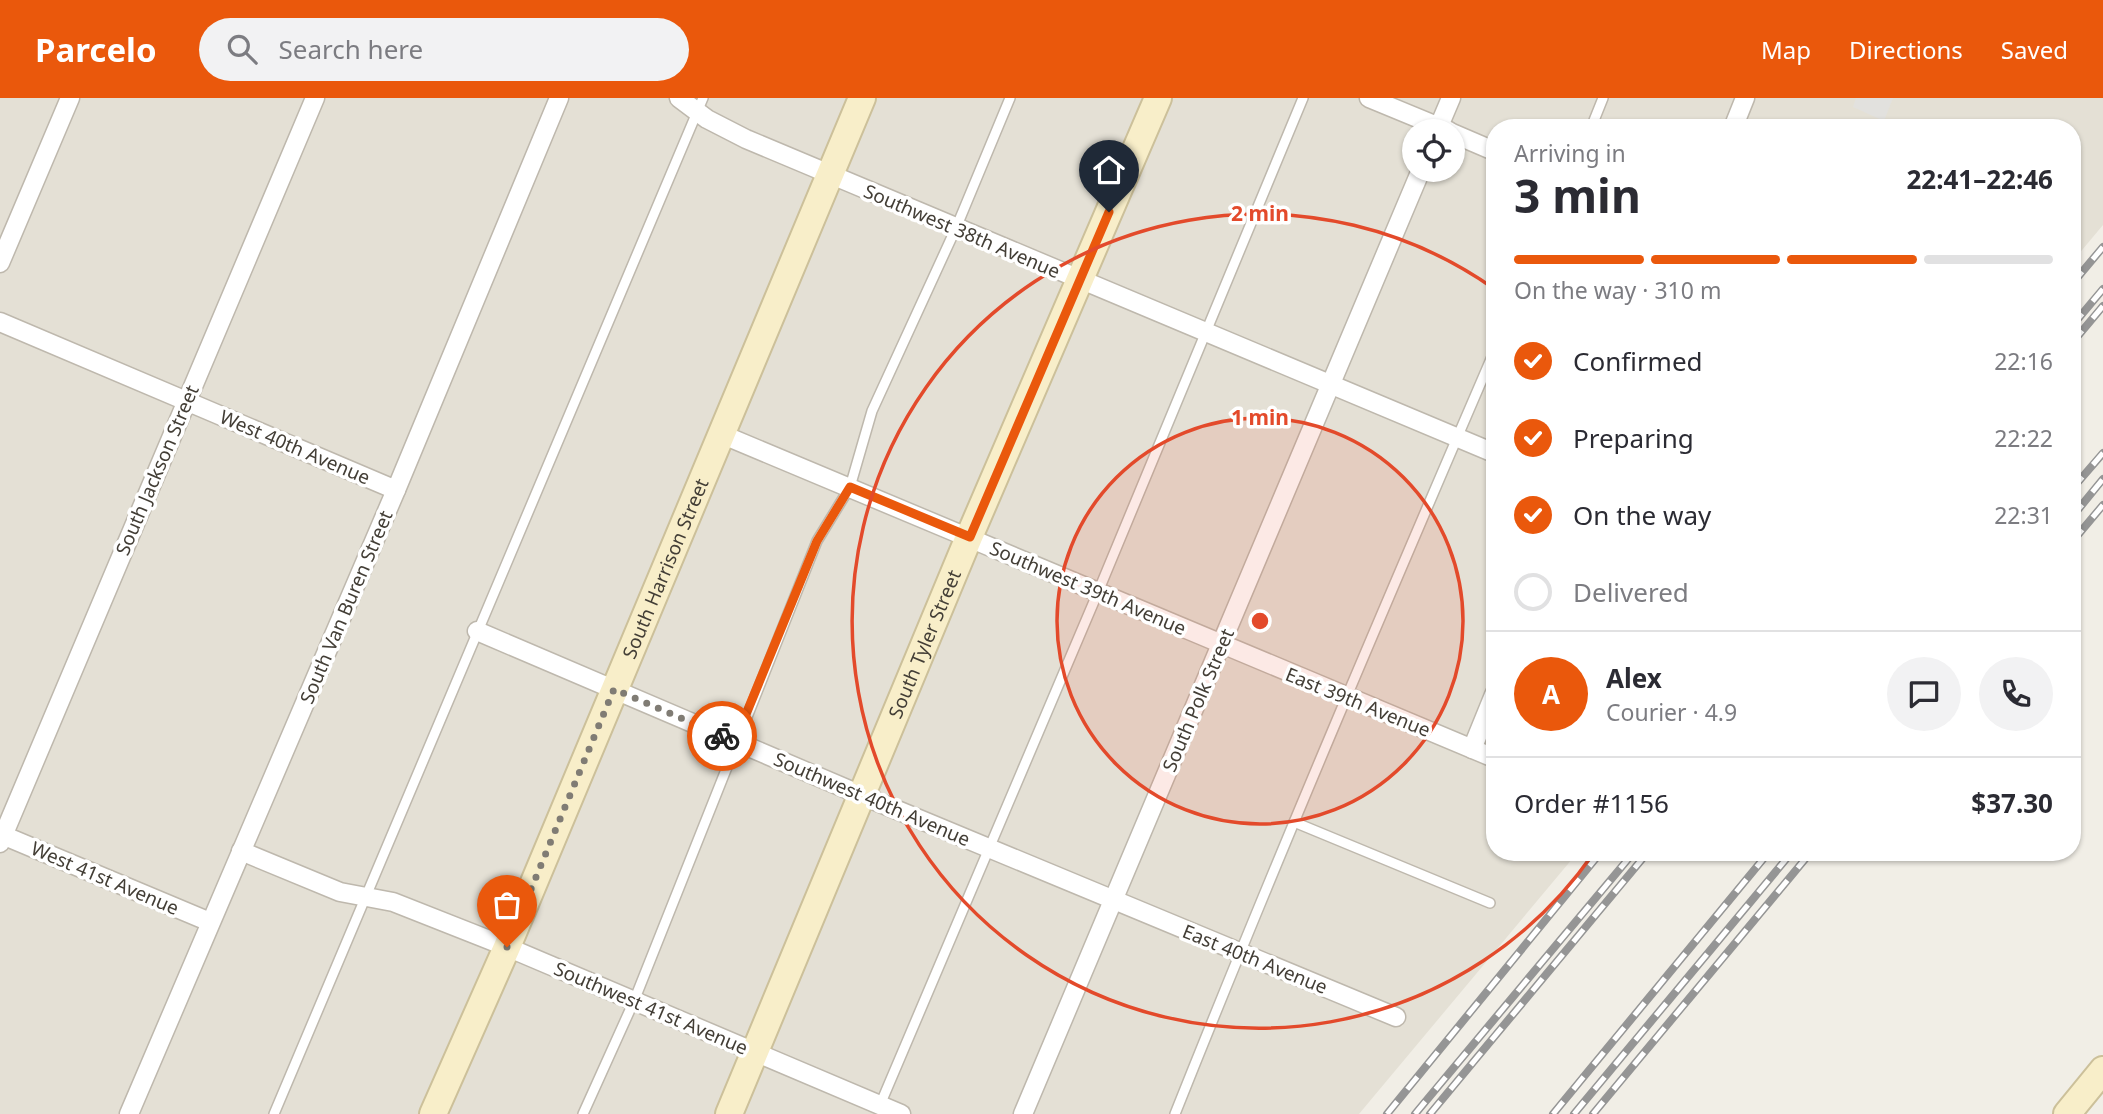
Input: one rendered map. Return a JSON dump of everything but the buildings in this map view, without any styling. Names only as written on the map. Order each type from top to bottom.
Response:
[{"type":"street","points":[[0,263],[71,98]]},
{"type":"street","name":"South Jackson Street","points":[[1,837],[314,98]]},
{"type":"street","name":"South Van Buren Street","points":[[129,1114],[396,490],[559,98]]},
{"type":"street","name":"Southwest 38th Avenue","points":[[678,98],[700,105],[734,134],[1486,450]]},
{"type":"street","name":"South Harrison Street","points":[[433,1114],[507,947],[862,98]]},
{"type":"street","name":"South Tyler Street","points":[[729,1114],[861,795],[1158,98]]},
{"type":"street","points":[[1369,98],[1417,119]]},
{"type":"street","points":[[1447,119],[1451,98]]},
{"type":"street","points":[[1737,119],[1745,98]]},
{"type":"street","points":[[1465,139],[1486,148]]},
{"type":"street","name":"South Polk Street","points":[[1023,1114],[1416,182]]},
{"type":"street","name":"West 40th Avenue","points":[[0,322],[396,490]]},
{"type":"street","name":"Southwest 39th Avenue","points":[[722,434],[1221,645]]},
{"type":"street","name":"Southwest 40th Avenue","points":[[477,631],[1113,900]]},
{"type":"street","name":"East 39th Avenue","points":[[1221,645],[1486,755]]},
{"type":"street","points":[[1472,749],[1486,715]]},
{"type":"street","name":"West 41st Avenue","points":[[1,837],[211,922]]},
{"type":"street","name":"Southwest 41st Avenue","points":[[241,851],[340,892],[393,902],[507,947],[901,1114]]},
{"type":"street","name":"East 40th Avenue","points":[[1113,900],[1396,1017]]},
{"type":"street","points":[[2067,1114],[2103,1070]]},
{"type":"lane","points":[[583,1114],[634,1001],[735,741],[817,541],[850,487],[872,411],[956,228],[1010,98]]},
{"type":"lane","points":[[880,1105],[1098,592],[1303,98]]},
{"type":"lane","points":[[1595,119],[1603,98]]},
{"type":"lane","points":[[274,1114],[700,105]]},
{"type":"lane","points":[[1175,1114],[1346,697],[1486,371]]},
{"type":"lane","points":[[1294,822],[1490,903]]},
{"type":"shaded area","points":[[0,98],[2103,98],[2103,225],[2081,251],[2081,119],[1486,119],[1486,861],[1570,861],[1359,1114],[0,1114]]},
{"type":"shaded area","points":[[1856,98],[1893,98],[1885,119],[1853,107]]},
{"type":"railway","points":[[2081,273],[2103,247]]},
{"type":"railway","points":[[2081,315],[2103,289]]},
{"type":"railway","points":[[2081,332],[2103,306]]},
{"type":"railway","points":[[2081,479],[2103,453]]},
{"type":"railway","points":[[2081,506],[2103,479]]},
{"type":"railway","points":[[2081,531],[2103,505]]},
{"type":"railway","points":[[1387,1114],[1594,861]]},
{"type":"railway","points":[[1415,1114],[1626,861]]},
{"type":"railway","points":[[1430,1114],[1641,861]]},
{"type":"railway","points":[[1553,1114],[1762,861]]},
{"type":"railway","points":[[1574,1114],[1785,861]]},
{"type":"railway","points":[[1593,1114],[1804,861]]},
{"type":"way so far","points":[[507,947],[614,689],[722,736]]},
{"type":"route","points":[[722,736],[735,741],[817,541],[850,487],[970,537],[1109,212]]}]
